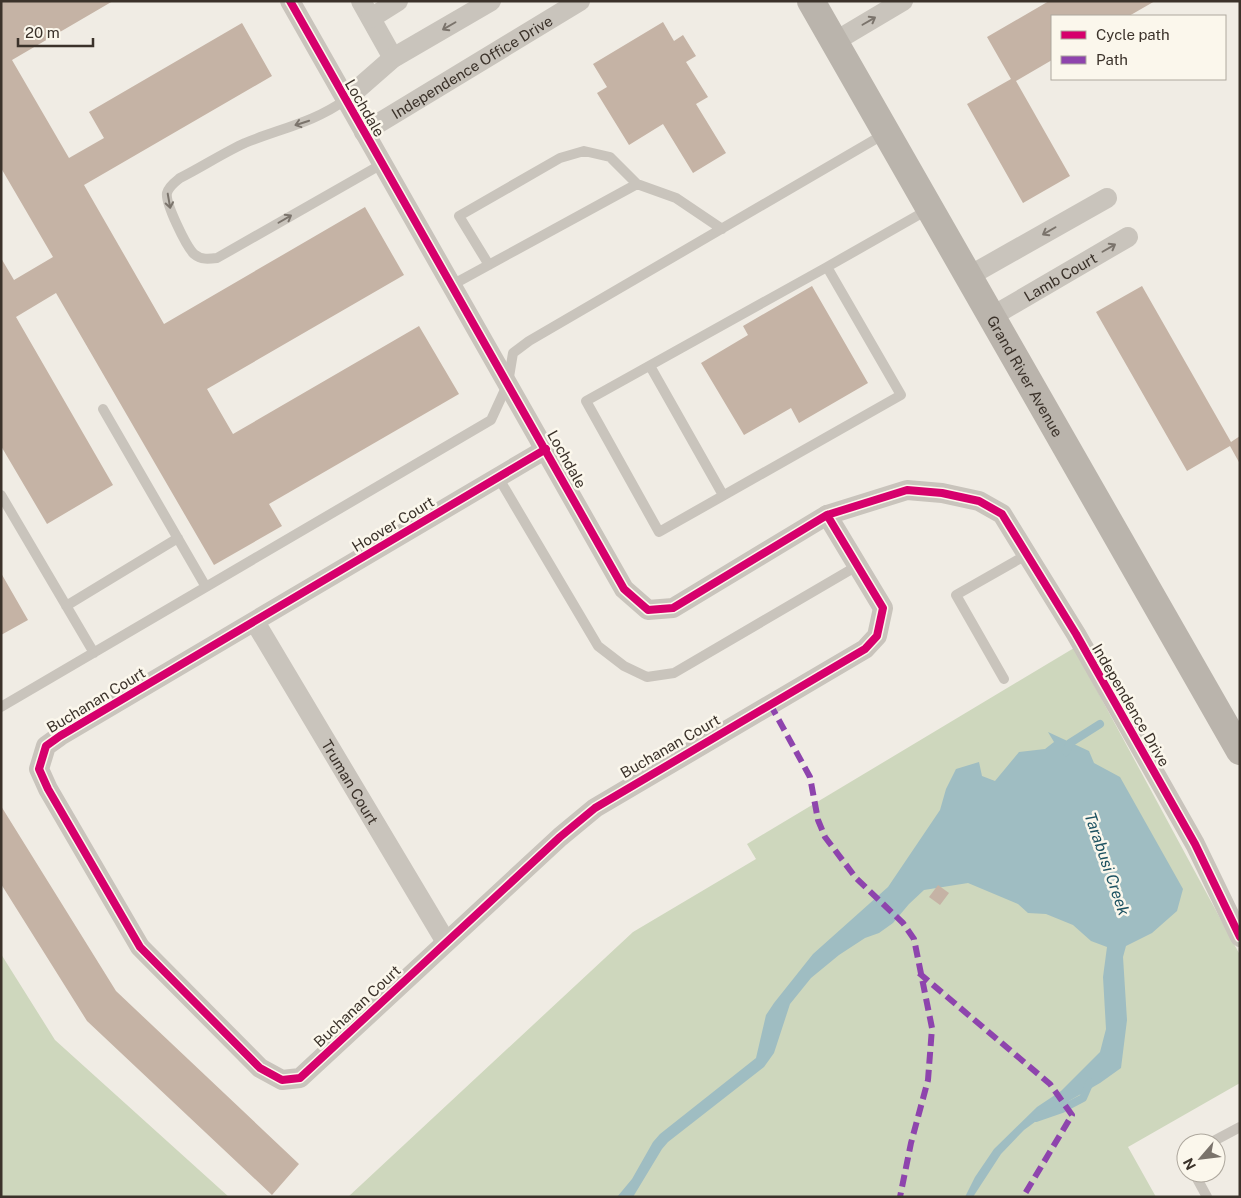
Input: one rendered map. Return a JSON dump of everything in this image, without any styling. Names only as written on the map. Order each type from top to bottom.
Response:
[{"type":"main road","name":"Grand River Avenue","points":[[811,1],[1240,751]]},
{"type":"street","name":"Lochdale","points":[[290,1],[624,589],[648,610],[673,608],[828,515],[908,490],[942,493],[979,501]]},
{"type":"street","points":[[393,58],[366,9],[398,1]]},
{"type":"street","points":[[345,100],[393,58],[491,1]]},
{"type":"street","name":"Independence Office Drive","points":[[364,132],[580,1]]},
{"type":"street","points":[[834,42],[903,1]]},
{"type":"street","points":[[970,276],[1106,198]]},
{"type":"street","name":"Lamb Court","points":[[991,316],[1128,238]]},
{"type":"street","name":"Hoover Court","points":[[255,622],[546,449]]},
{"type":"street","name":"Independence Drive","points":[[979,501],[1002,514],[1028,554],[1195,844],[1240,937]]},
{"type":"street","name":"Buchanan Court","points":[[255,622],[46,746],[39,769],[140,947],[260,1068],[282,1080],[300,1078],[560,837],[595,808],[865,649],[877,636],[883,608],[828,515]]},
{"type":"street","name":"Truman Court","points":[[255,622],[446,942]]},
{"type":"lane","points":[[345,100],[314,119],[243,144],[172,184],[167,199],[176,222],[194,254],[208,260],[217,258],[382,164]]},
{"type":"lane","points":[[1,707],[491,420],[508,383],[513,353],[524,345],[887,133]]},
{"type":"lane","points":[[488,265],[460,216],[560,158],[584,151],[610,157],[637,184],[676,198],[722,229]]},
{"type":"lane","points":[[452,285],[637,184]]},
{"type":"lane","points":[[827,267],[901,395],[659,532],[586,401],[930,209]]},
{"type":"lane","points":[[650,366],[723,495]]},
{"type":"lane","points":[[103,409],[206,586]]},
{"type":"lane","points":[[498,477],[598,646],[624,666],[647,677],[674,674],[857,566]]},
{"type":"lane","points":[[1,495],[94,653]]},
{"type":"lane","points":[[66,606],[178,538]]},
{"type":"lane","points":[[1004,679],[956,595],[1028,554]]},
{"type":"lane","points":[[1226,1134],[1240,1127]]},
{"type":"lane","points":[[1199,1183],[1207,1197]]},
{"type":"green space","points":[[1074,648],[1240,955],[1240,1083],[1128,1147],[1156,1197],[348,1197],[633,932],[756,859],[747,844]]},
{"type":"green space","points":[[1,954],[55,1040],[229,1197],[1,1197]]},
{"type":"water","points":[[1048,732],[1089,751],[1094,763],[1120,777],[1183,889],[1177,911],[1152,933],[1126,946],[1123,957],[1127,1020],[1121,1068],[1100,1083],[1043,1116],[1024,1130],[1001,1154],[973,1197],[965,1197],[975,1177],[994,1149],[1037,1107],[1061,1091],[1100,1052],[1106,1029],[1103,977],[1107,947],[1091,941],[1073,925],[1046,914],[1028,913],[1018,904],[968,883],[924,890],[893,923],[839,955],[811,978],[790,1004],[774,1053],[764,1067],[668,1142],[633,1197],[617,1197],[632,1179],[653,1142],[660,1134],[756,1058],[766,1015],[774,1003],[813,954],[888,887],[940,810],[946,789],[956,769],[979,762],[982,776],[995,781],[1019,752],[1045,749],[1054,742]]},
{"type":"building","points":[[113,1],[12,60],[69,158],[104,138],[89,112],[242,23],[272,76],[84,185],[164,324],[365,207],[404,275],[207,389],[233,434],[419,326],[459,394],[269,504],[282,526],[214,565],[56,293],[16,317],[113,485],[47,524],[1,446],[1,258],[14,280],[53,257],[1,168],[1,2]]},
{"type":"building","points":[[1049,1],[1155,1],[1131,15],[1051,15],[1051,61],[1016,81],[1070,176],[1023,203],[967,104],[1011,79],[987,37]]},
{"type":"building","points":[[663,22],[674,41],[683,35],[696,56],[686,62],[708,97],[696,104],[726,153],[693,173],[663,124],[629,145],[597,93],[607,87],[593,64]]},
{"type":"building","points":[[812,286],[868,383],[799,423],[791,408],[744,435],[701,363],[748,335],[743,326]]},
{"type":"building","points":[[1142,286],[1231,442],[1240,436],[1240,464],[1230,446],[1187,471],[1096,312]]},
{"type":"building","points":[[1,573],[28,620],[1,635]]},
{"type":"building","points":[[1,806],[116,991],[299,1164],[272,1195],[87,1021],[1,884]]},
{"type":"building","points":[[938,885],[949,893],[940,905],[929,897]]},
{"type":"waterway","points":[[1066,752],[1070,743],[1100,724]]},
{"type":"waterway","name":"Tarabusi Creek","points":[[1036,1118],[1062,1109],[1083,1098],[1090,1082]]},
{"type":"marked path","points":[[770,704],[810,777],[818,820],[825,837],[856,878],[903,923],[914,939],[932,1028],[928,1080],[911,1143],[900,1197]]},
{"type":"marked path","points":[[919,973],[1050,1084],[1072,1115],[1023,1197]]},
{"type":"cycle path","points":[[290,1],[624,589],[648,610],[673,608],[827,515],[907,490],[942,493],[979,501],[1002,514],[1076,634],[1195,844],[1240,937]]},
{"type":"cycle path","points":[[546,449],[46,746],[39,769],[48,789],[140,947],[260,1068],[282,1080],[300,1078],[560,837],[595,808],[865,649],[877,636],[883,608],[827,515]]}]
